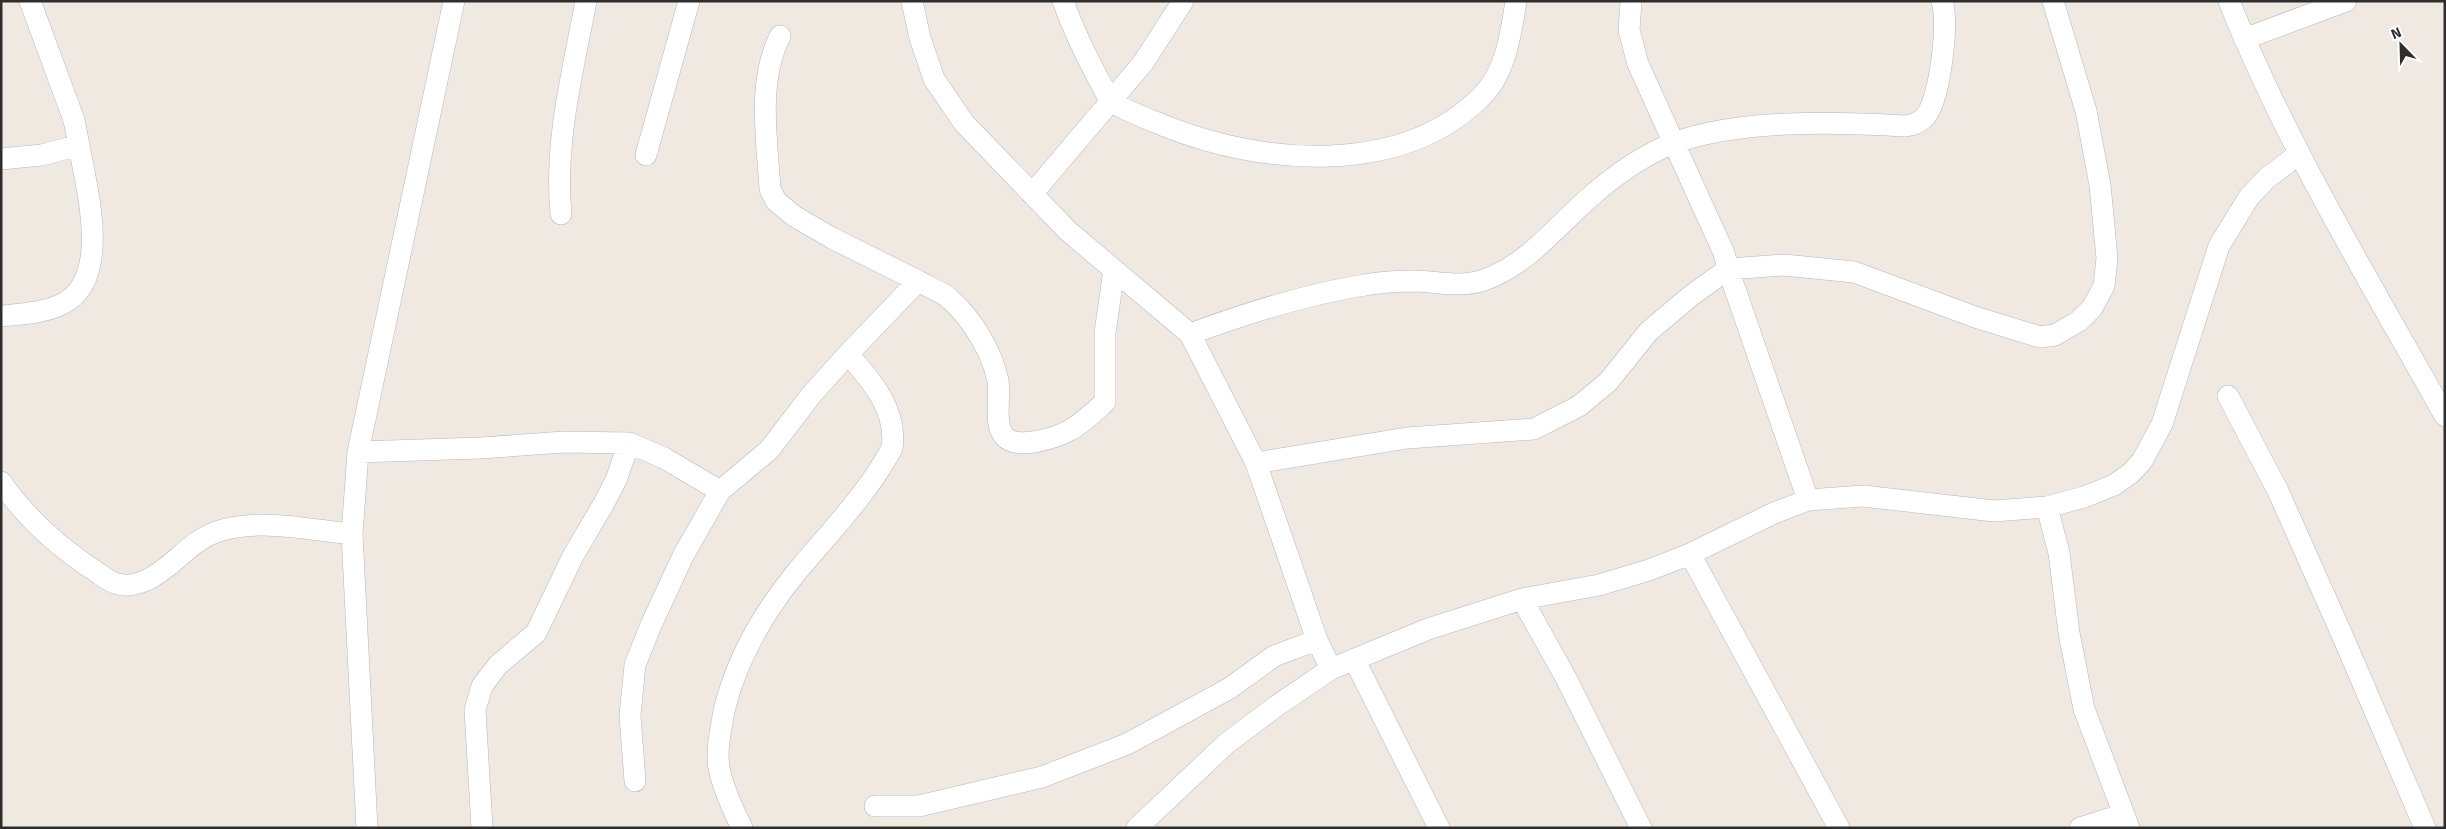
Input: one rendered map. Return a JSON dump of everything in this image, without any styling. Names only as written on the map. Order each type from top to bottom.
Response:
[{"type":"street","points":[[1,316],[28,314],[66,302],[76,294],[84,280],[92,258],[93,238],[74,120],[30,1]]},
{"type":"street","points":[[367,828],[352,534],[358,452],[454,1]]},
{"type":"street","points":[[561,214],[560,155],[570,80],[586,1]]},
{"type":"street","points":[[646,155],[689,1]]},
{"type":"street","points":[[912,1],[920,38],[934,79],[964,123],[1068,231],[1190,334],[1256,463],[1318,640],[1331,669]]},
{"type":"street","points":[[1063,1],[1075,34],[1110,100],[1149,119],[1198,139],[1279,154],[1320,155],[1360,154],[1394,146],[1426,135],[1450,122],[1483,95],[1500,72],[1516,1]]},
{"type":"street","points":[[1032,194],[1110,100],[1143,64],[1183,1]]},
{"type":"street","points":[[1631,1],[1629,30],[1638,64],[1724,253],[1808,500]]},
{"type":"street","points":[[1190,334],[1235,318],[1366,285],[1416,281],[1446,285],[1468,284],[1485,280],[1506,270],[1550,236],[1590,197],[1637,160],[1675,143],[1720,131],[1790,124],[1905,126],[1919,123],[1933,104],[1945,43],[1946,15],[1942,1]]},
{"type":"street","points":[[1256,463],[1407,438],[1534,429],[1579,406],[1608,382],[1649,332],[1692,295],[1728,269],[1784,265],[1854,272],[1975,318],[2040,337],[2055,335],[2079,321],[2092,308],[2104,286],[2108,258],[2100,185],[2086,110],[2053,1]]},
{"type":"street","points":[[2229,1],[2244,39],[2299,154],[2445,416]]},
{"type":"street","points":[[2244,39],[2346,1]]},
{"type":"street","points":[[780,36],[772,55],[766,105],[770,189],[776,201],[789,212],[832,238],[950,299],[970,322],[989,354],[998,382],[1002,432],[1008,440],[1022,444],[1069,431],[1089,417],[1105,402],[1105,334],[1114,270]]},
{"type":"street","points":[[1,159],[42,155],[79,145]]},
{"type":"street","points":[[1137,828],[1227,743],[1331,669],[1428,629],[1522,599],[1599,585],[1649,570],[1690,554],[1774,513],[1808,500],[1863,496],[1994,511],[2048,507],[2109,488],[2131,473],[2142,461],[2162,424],[2219,246],[2249,197],[2267,178],[2299,154]]},
{"type":"street","points":[[635,782],[630,715],[635,665],[683,556],[720,492],[769,450],[812,394],[918,281]]},
{"type":"street","points":[[742,828],[731,805],[719,767],[720,732],[736,667],[751,638],[794,575],[847,515],[892,448],[892,424],[884,402],[868,376],[848,354]]},
{"type":"street","points":[[2228,396],[2278,491],[2425,828]]},
{"type":"street","points":[[358,452],[482,448],[564,442],[629,443],[664,458],[720,492]]},
{"type":"street","points":[[482,828],[475,710],[482,686],[498,665],[536,633],[573,556],[603,505],[629,443]]},
{"type":"street","points":[[1,482],[44,532],[89,567],[116,584],[127,586],[145,581],[157,575],[202,539],[234,527],[263,526],[352,534]]},
{"type":"street","points":[[2048,507],[2059,553],[2069,633],[2084,709],[2127,821],[2080,828]]},
{"type":"street","points":[[1690,554],[1839,828]]},
{"type":"street","points":[[1522,599],[1566,678],[1641,828]]},
{"type":"street","points":[[875,806],[919,806],[1042,777],[1127,744],[1230,688],[1274,656],[1318,640]]},
{"type":"street","points":[[1354,659],[1439,828]]}]
